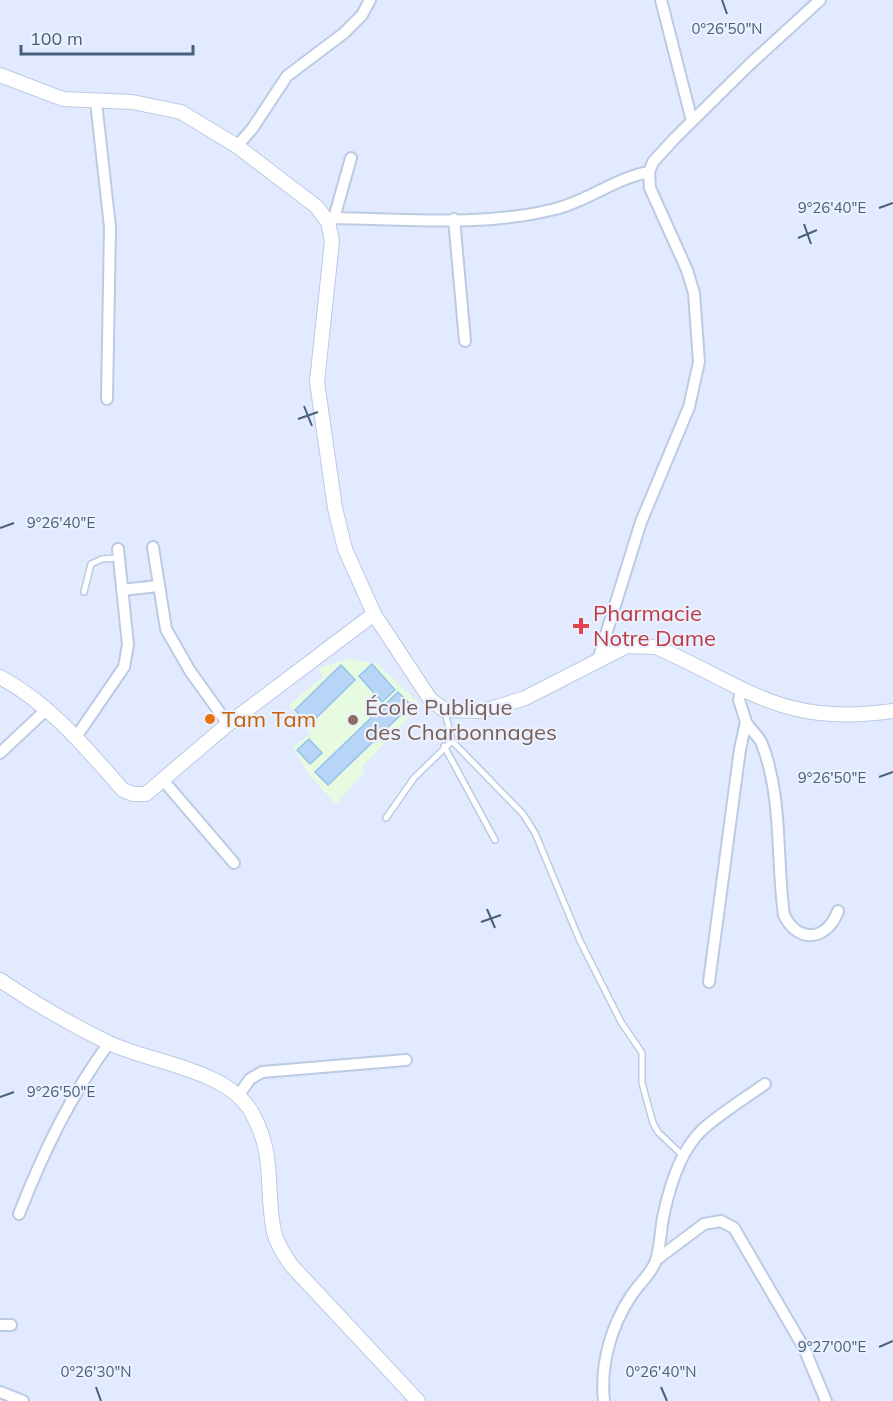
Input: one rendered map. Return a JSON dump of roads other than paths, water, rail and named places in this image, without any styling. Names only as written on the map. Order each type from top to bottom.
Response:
[{"type":"street","points":[[237,146],[252,129],[287,76],[344,33],[362,15],[370,0]]},
{"type":"street","points":[[661,0],[692,121]]},
{"type":"street","points":[[598,660],[641,522],[689,407],[699,362],[694,293],[687,270],[650,188],[649,172],[653,162],[692,121],[820,0]]},
{"type":"street","points":[[0,75],[48,95],[96,102],[132,102],[181,112],[237,146],[331,220],[513,216],[554,209],[573,203],[618,181],[649,172]]},
{"type":"street","points":[[96,102],[110,227],[107,399]]},
{"type":"street","points":[[351,158],[331,220],[332,241],[318,354],[319,404],[335,507],[345,549],[374,615],[430,699],[444,710],[480,711],[525,698],[627,646],[656,647],[741,690],[785,708],[830,716],[893,711]]},
{"type":"street","points":[[454,219],[465,341]]},
{"type":"street","points":[[153,547],[166,628],[176,649],[228,724]]},
{"type":"street","points":[[76,736],[124,667],[128,645],[119,554]]},
{"type":"street","points":[[122,590],[158,586]]},
{"type":"street","points":[[0,677],[47,709],[76,736],[123,790],[133,794],[146,794],[228,724],[374,615]]},
{"type":"street","points":[[741,690],[739,700],[746,722],[761,742],[772,777],[777,807],[784,915],[791,929],[800,934],[814,935],[827,930],[838,910]]},
{"type":"street","points":[[0,753],[47,709]]},
{"type":"street","points":[[709,982],[740,749],[746,722]]},
{"type":"street","points":[[162,779],[234,863]]},
{"type":"street","points":[[2,986],[109,1043],[222,1084],[238,1096],[251,1110],[270,1160],[274,1234],[281,1250],[291,1265],[418,1401]]},
{"type":"street","points":[[19,1214],[51,1137],[83,1078],[109,1043]]},
{"type":"street","points":[[238,1096],[250,1079],[262,1072],[406,1060]]},
{"type":"street","points":[[604,1401],[602,1382],[605,1358],[618,1322],[631,1296],[648,1275],[656,1260],[663,1213],[683,1156],[701,1131],[765,1084]]},
{"type":"street","points":[[656,1260],[704,1224],[721,1221],[734,1228],[804,1348],[826,1401]]},
{"type":"street","points":[[0,1392],[23,1401]]},
{"type":"lane","points":[[84,592],[91,564],[119,554]]},
{"type":"lane","points":[[444,710],[452,741],[523,814],[535,833],[566,912],[621,1022],[642,1053],[642,1083],[653,1122],[658,1132],[683,1156]]},
{"type":"lane","points":[[386,818],[414,778],[444,746],[452,741]]},
{"type":"lane","points":[[444,746],[495,840]]},
{"type":"place","name":"Pharmacie Notre Dame","points":[[581,626]]},
{"type":"place","name":"Tam Tam","points":[[210,719]]},
{"type":"place","name":"École Publique des Charbonnages","points":[[353,720]]}]
